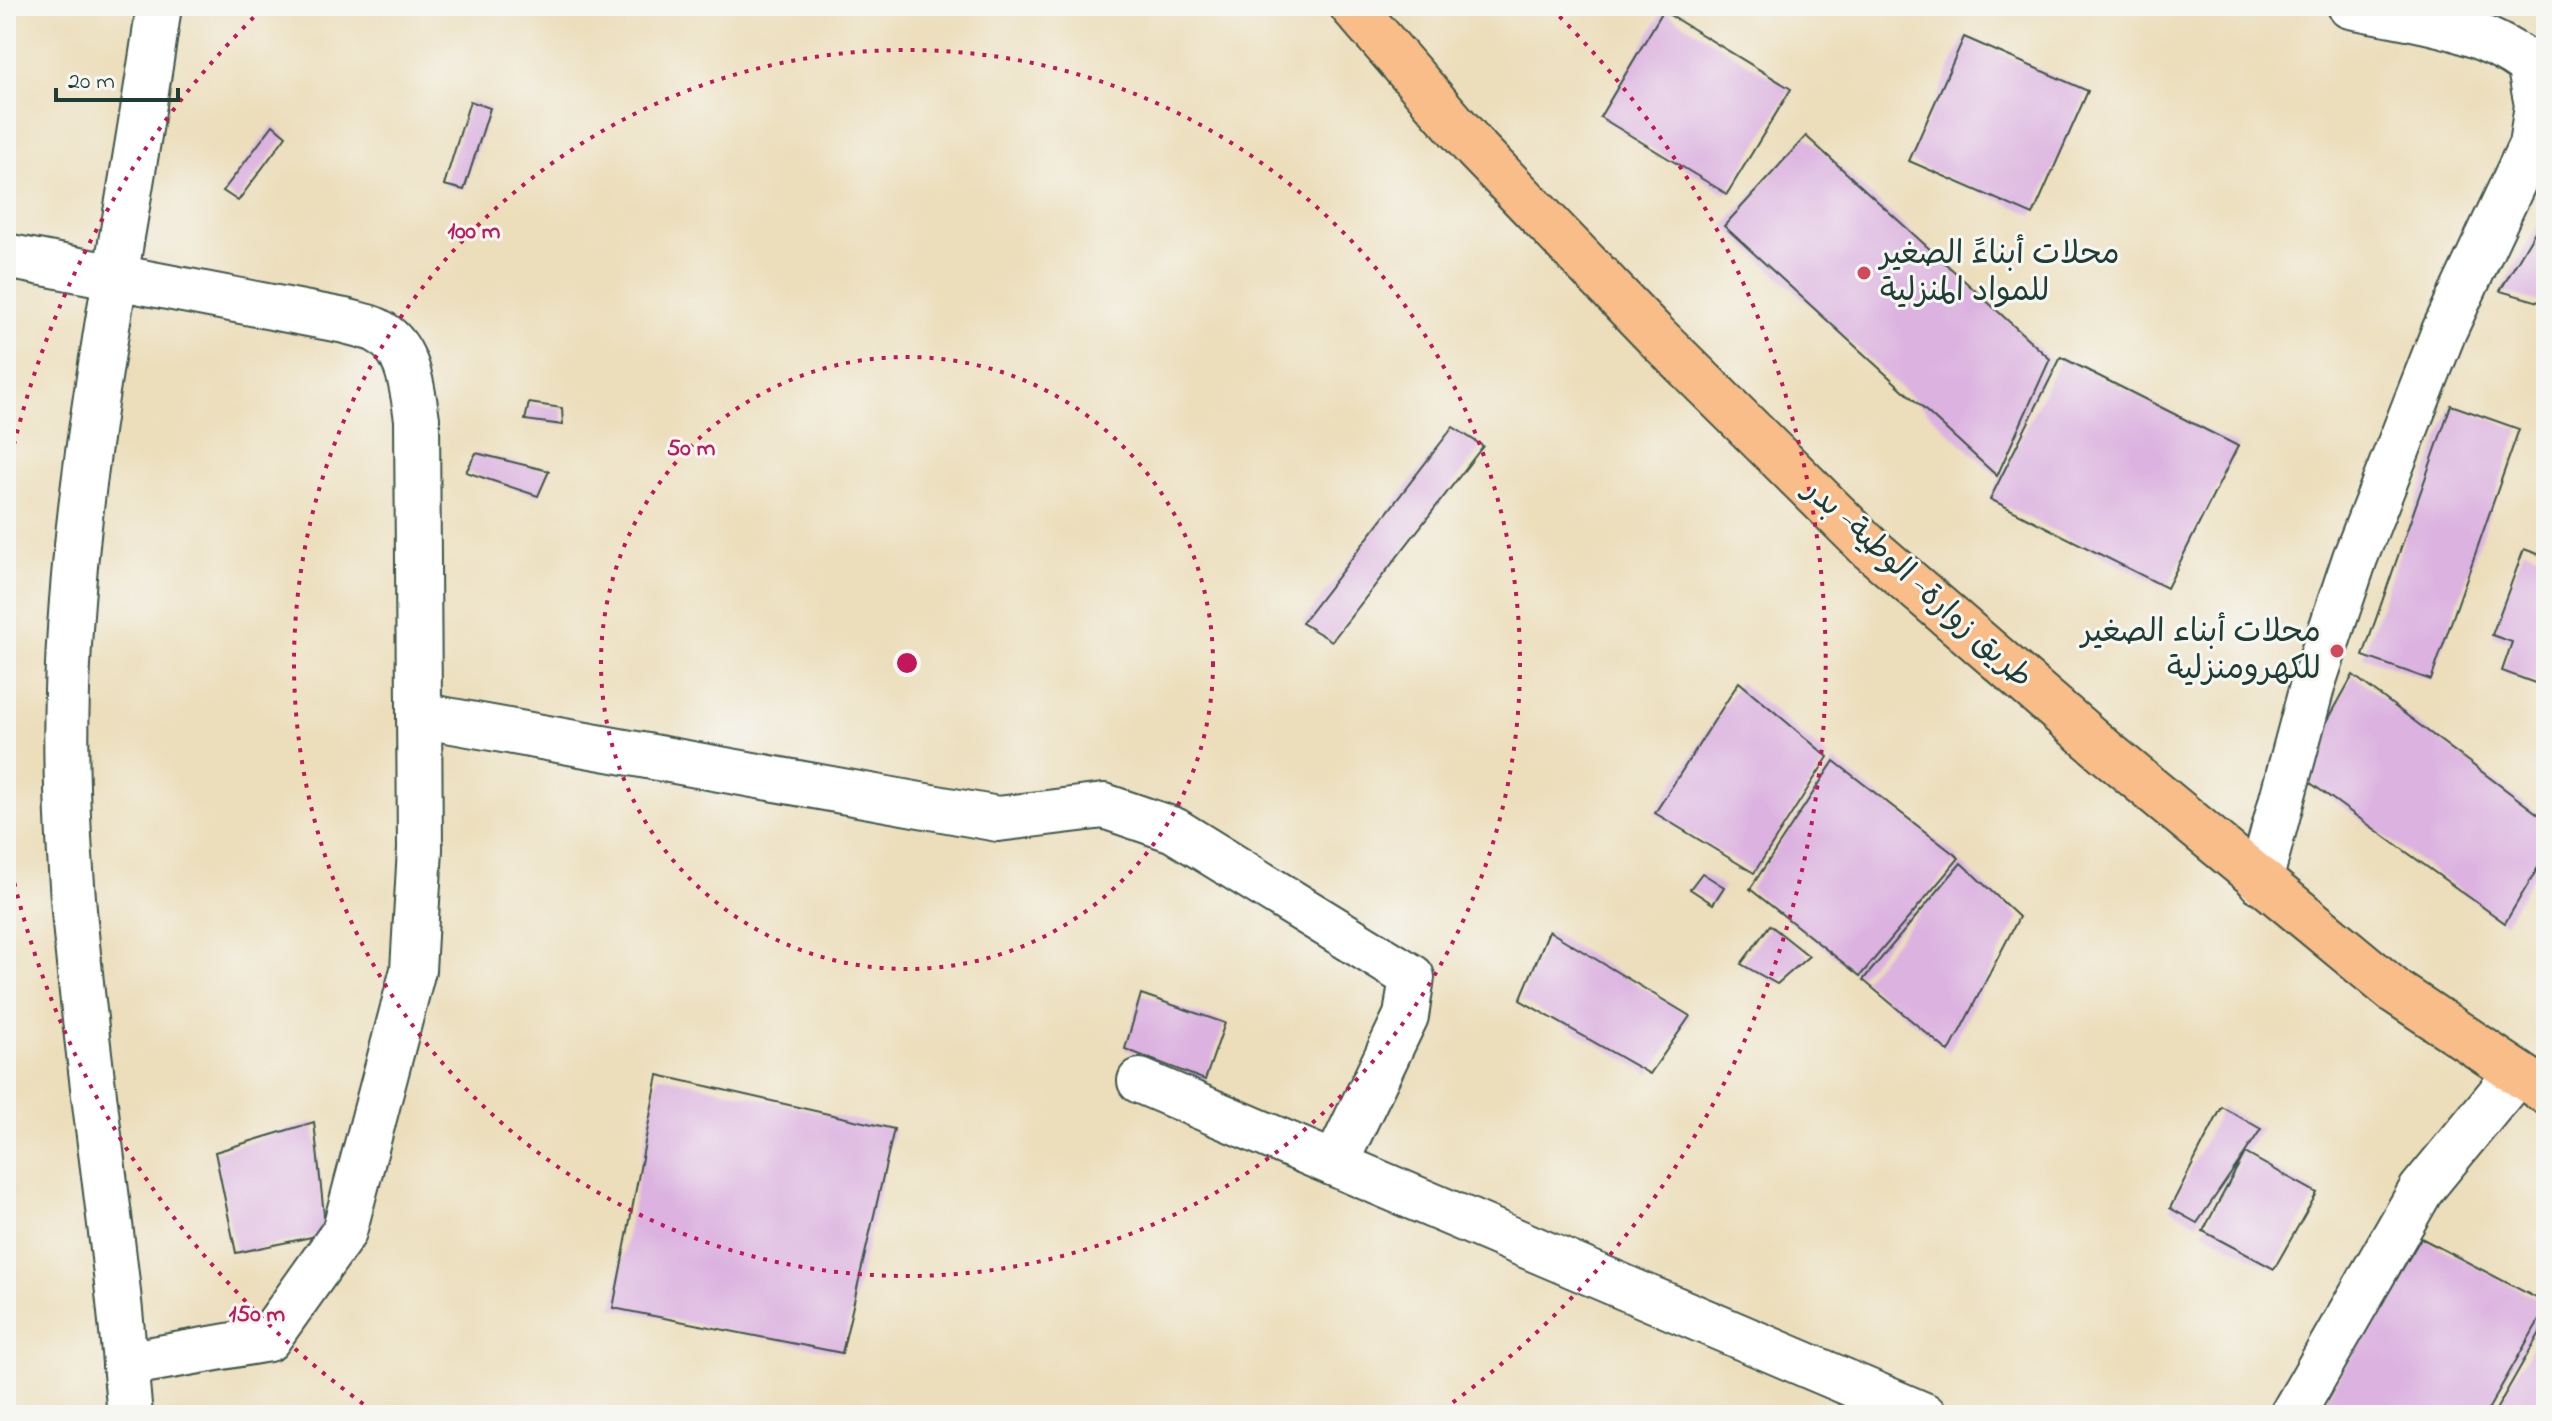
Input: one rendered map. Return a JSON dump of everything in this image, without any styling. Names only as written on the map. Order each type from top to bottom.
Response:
[{"type":"highway","name":"طريق زوارة- الوطية- بدر","points":[[1352,6],[1476,149],[1667,347],[1839,518],[1987,651],[2396,992],[2532,1083]]},
{"type":"street","points":[[130,1415],[116,1267],[80,989],[67,827],[67,690],[78,537],[114,277],[144,115],[159,6]]},
{"type":"street","points":[[2260,881],[2313,683],[2355,558],[2444,331],[2531,145],[2537,105],[2529,64],[2504,46],[2467,30],[2350,6]]},
{"type":"street","points":[[8,253],[114,277],[345,321],[378,331],[399,349],[411,380],[417,419],[420,849],[413,970],[344,1232],[268,1339],[125,1364]]},
{"type":"street","points":[[419,715],[998,819],[1104,806],[1174,830],[1412,977],[1406,1016],[1335,1164]]},
{"type":"street","points":[[1140,1081],[1924,1415]]},
{"type":"street","points":[[2292,1415],[2421,1190],[2532,1083]]},
{"type":"building","points":[[1663,11],[1791,89],[1727,194],[1600,117]]},
{"type":"building","points":[[1964,37],[2088,91],[2033,215],[1909,161]]},
{"type":"building","points":[[470,101],[490,108],[464,190],[444,185]]},
{"type":"building","points":[[273,125],[286,136],[238,201],[223,191]]},
{"type":"building","points":[[1806,136],[2050,359],[1997,476],[1724,226]]},
{"type":"building","points":[[2546,213],[2546,304],[2500,291]]},
{"type":"building","points":[[2061,357],[2238,446],[2167,588],[1990,499]]},
{"type":"building","points":[[529,403],[562,408],[563,425],[525,420]]},
{"type":"building","points":[[2451,405],[2519,429],[2431,680],[2363,656]]},
{"type":"building","points":[[1453,427],[1483,446],[1332,641],[1302,623]]},
{"type":"building","points":[[476,453],[549,471],[538,496],[466,472]]},
{"type":"building","points":[[2524,549],[2546,557],[2546,687],[2502,671],[2512,642],[2492,635]]},
{"type":"building","points":[[2353,675],[2546,820],[2546,854],[2505,923],[2298,774]]},
{"type":"building","points":[[1739,682],[1828,757],[1754,873],[1655,813]]},
{"type":"building","points":[[1834,761],[1959,858],[1860,976],[1750,889]]},
{"type":"building","points":[[1961,863],[2019,917],[1949,1052],[1863,980]]},
{"type":"building","points":[[1702,873],[1724,887],[1713,904],[1690,889]]},
{"type":"building","points":[[1770,925],[1809,956],[1777,984],[1741,964]]},
{"type":"building","points":[[1549,931],[1690,1016],[1650,1074],[1520,1000]]},
{"type":"building","points":[[1141,994],[1225,1023],[1205,1080],[1125,1049]]},
{"type":"building","points":[[658,1075],[894,1129],[842,1353],[613,1308]]},
{"type":"building","points":[[2222,1107],[2261,1129],[2197,1223],[2170,1208]]},
{"type":"building","points":[[314,1122],[326,1234],[236,1253],[215,1152]]},
{"type":"building","points":[[2245,1153],[2317,1193],[2274,1269],[2203,1231]]},
{"type":"building","points":[[2421,1238],[2546,1303],[2485,1415],[2339,1415],[2321,1406]]},
{"type":"building","points":[[2546,1322],[2546,1415],[2493,1415]]},
{"type":"place","name":"محلات أبناءً الصغير للمواد المنزلية","points":[[1864,273]]},
{"type":"place","name":"محلات أبناء الصغير للكهرومنزلية","points":[[2337,651]]}]
